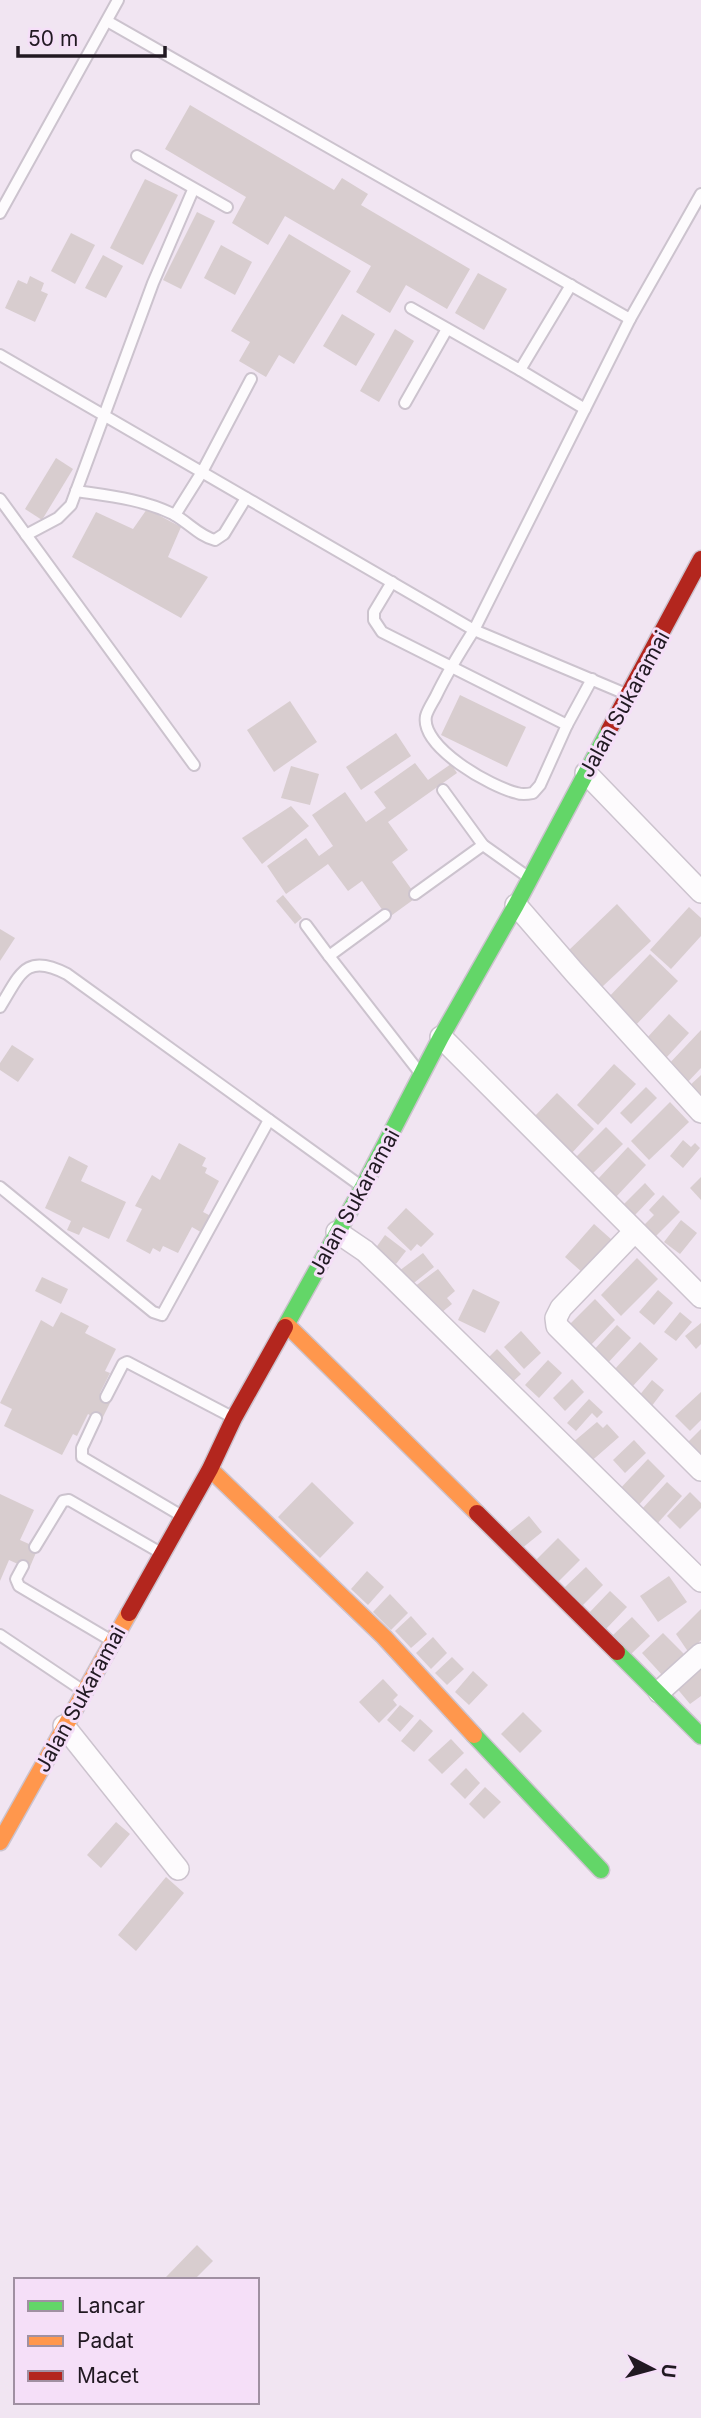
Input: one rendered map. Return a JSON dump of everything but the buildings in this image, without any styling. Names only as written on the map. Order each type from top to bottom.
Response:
[{"type":"street","name":"Jalan Sukaramai","points":[[0,1842],[210,1469],[233,1419],[363,1187],[441,1037],[516,905],[701,559]]},
{"type":"street","points":[[586,773],[701,892]]},
{"type":"street","points":[[516,905],[701,1112]]},
{"type":"street","points":[[441,1037],[701,1297]]},
{"type":"street","points":[[337,1232],[365,1251],[701,1581]]},
{"type":"street","points":[[634,1232],[561,1308],[556,1318],[557,1326],[701,1471]]},
{"type":"street","points":[[287,1325],[701,1736]]},
{"type":"street","points":[[210,1469],[384,1637],[601,1870]]},
{"type":"street","points":[[659,1692],[701,1654]]},
{"type":"street","points":[[64,1726],[178,1869]]},
{"type":"lane","points":[[0,213],[118,0]]},
{"type":"lane","points":[[107,20],[630,318]]},
{"type":"lane","points":[[137,156],[227,207]]},
{"type":"lane","points":[[26,535],[58,518],[71,505],[153,283],[193,190]]},
{"type":"lane","points":[[593,679],[567,725],[540,785],[533,793],[516,793],[470,773],[431,736],[426,724],[426,715],[474,630],[630,318],[701,194]]},
{"type":"lane","points":[[520,370],[571,285]]},
{"type":"lane","points":[[411,308],[585,409]]},
{"type":"lane","points":[[405,403],[447,329]]},
{"type":"lane","points":[[0,355],[474,630],[629,695]]},
{"type":"lane","points":[[175,515],[202,472],[251,379]]},
{"type":"lane","points":[[76,492],[130,499],[175,515],[207,538],[215,540],[225,534],[246,498]]},
{"type":"lane","points":[[0,499],[194,765]]},
{"type":"lane","points":[[392,583],[374,612],[376,626],[382,632],[567,725]]},
{"type":"lane","points":[[443,790],[484,845],[530,879]]},
{"type":"lane","points":[[415,894],[484,845]]},
{"type":"lane","points":[[329,956],[385,915]]},
{"type":"lane","points":[[306,925],[422,1075]]},
{"type":"lane","points":[[0,1007],[20,975],[30,967],[40,964],[67,974],[363,1187]]},
{"type":"lane","points":[[0,1188],[153,1312],[162,1315],[269,1120]]},
{"type":"lane","points":[[106,1396],[123,1364],[127,1362],[233,1419]]},
{"type":"lane","points":[[96,1418],[82,1448],[82,1457],[183,1516]]},
{"type":"lane","points":[[35,1547],[63,1501],[69,1500],[161,1553]]},
{"type":"lane","points":[[23,1566],[16,1579],[19,1586],[113,1642]]},
{"type":"lane","points":[[0,1635],[85,1693]]},
{"type":"traffic: fast","points":[[285,1327],[609,730]]},
{"type":"traffic: fast","points":[[617,1652],[701,1736]]},
{"type":"traffic: fast","points":[[474,1735],[601,1870]]},
{"type":"traffic: slow","points":[[287,1325],[477,1513]]},
{"type":"traffic: slow","points":[[210,1469],[384,1637],[474,1735]]},
{"type":"traffic: slow","points":[[0,1842],[129,1613]]},
{"type":"traffic: jam","points":[[609,730],[701,559]]},
{"type":"traffic: jam","points":[[129,1613],[210,1469],[234,1418],[285,1327]]},
{"type":"traffic: jam","points":[[477,1513],[617,1652]]}]
